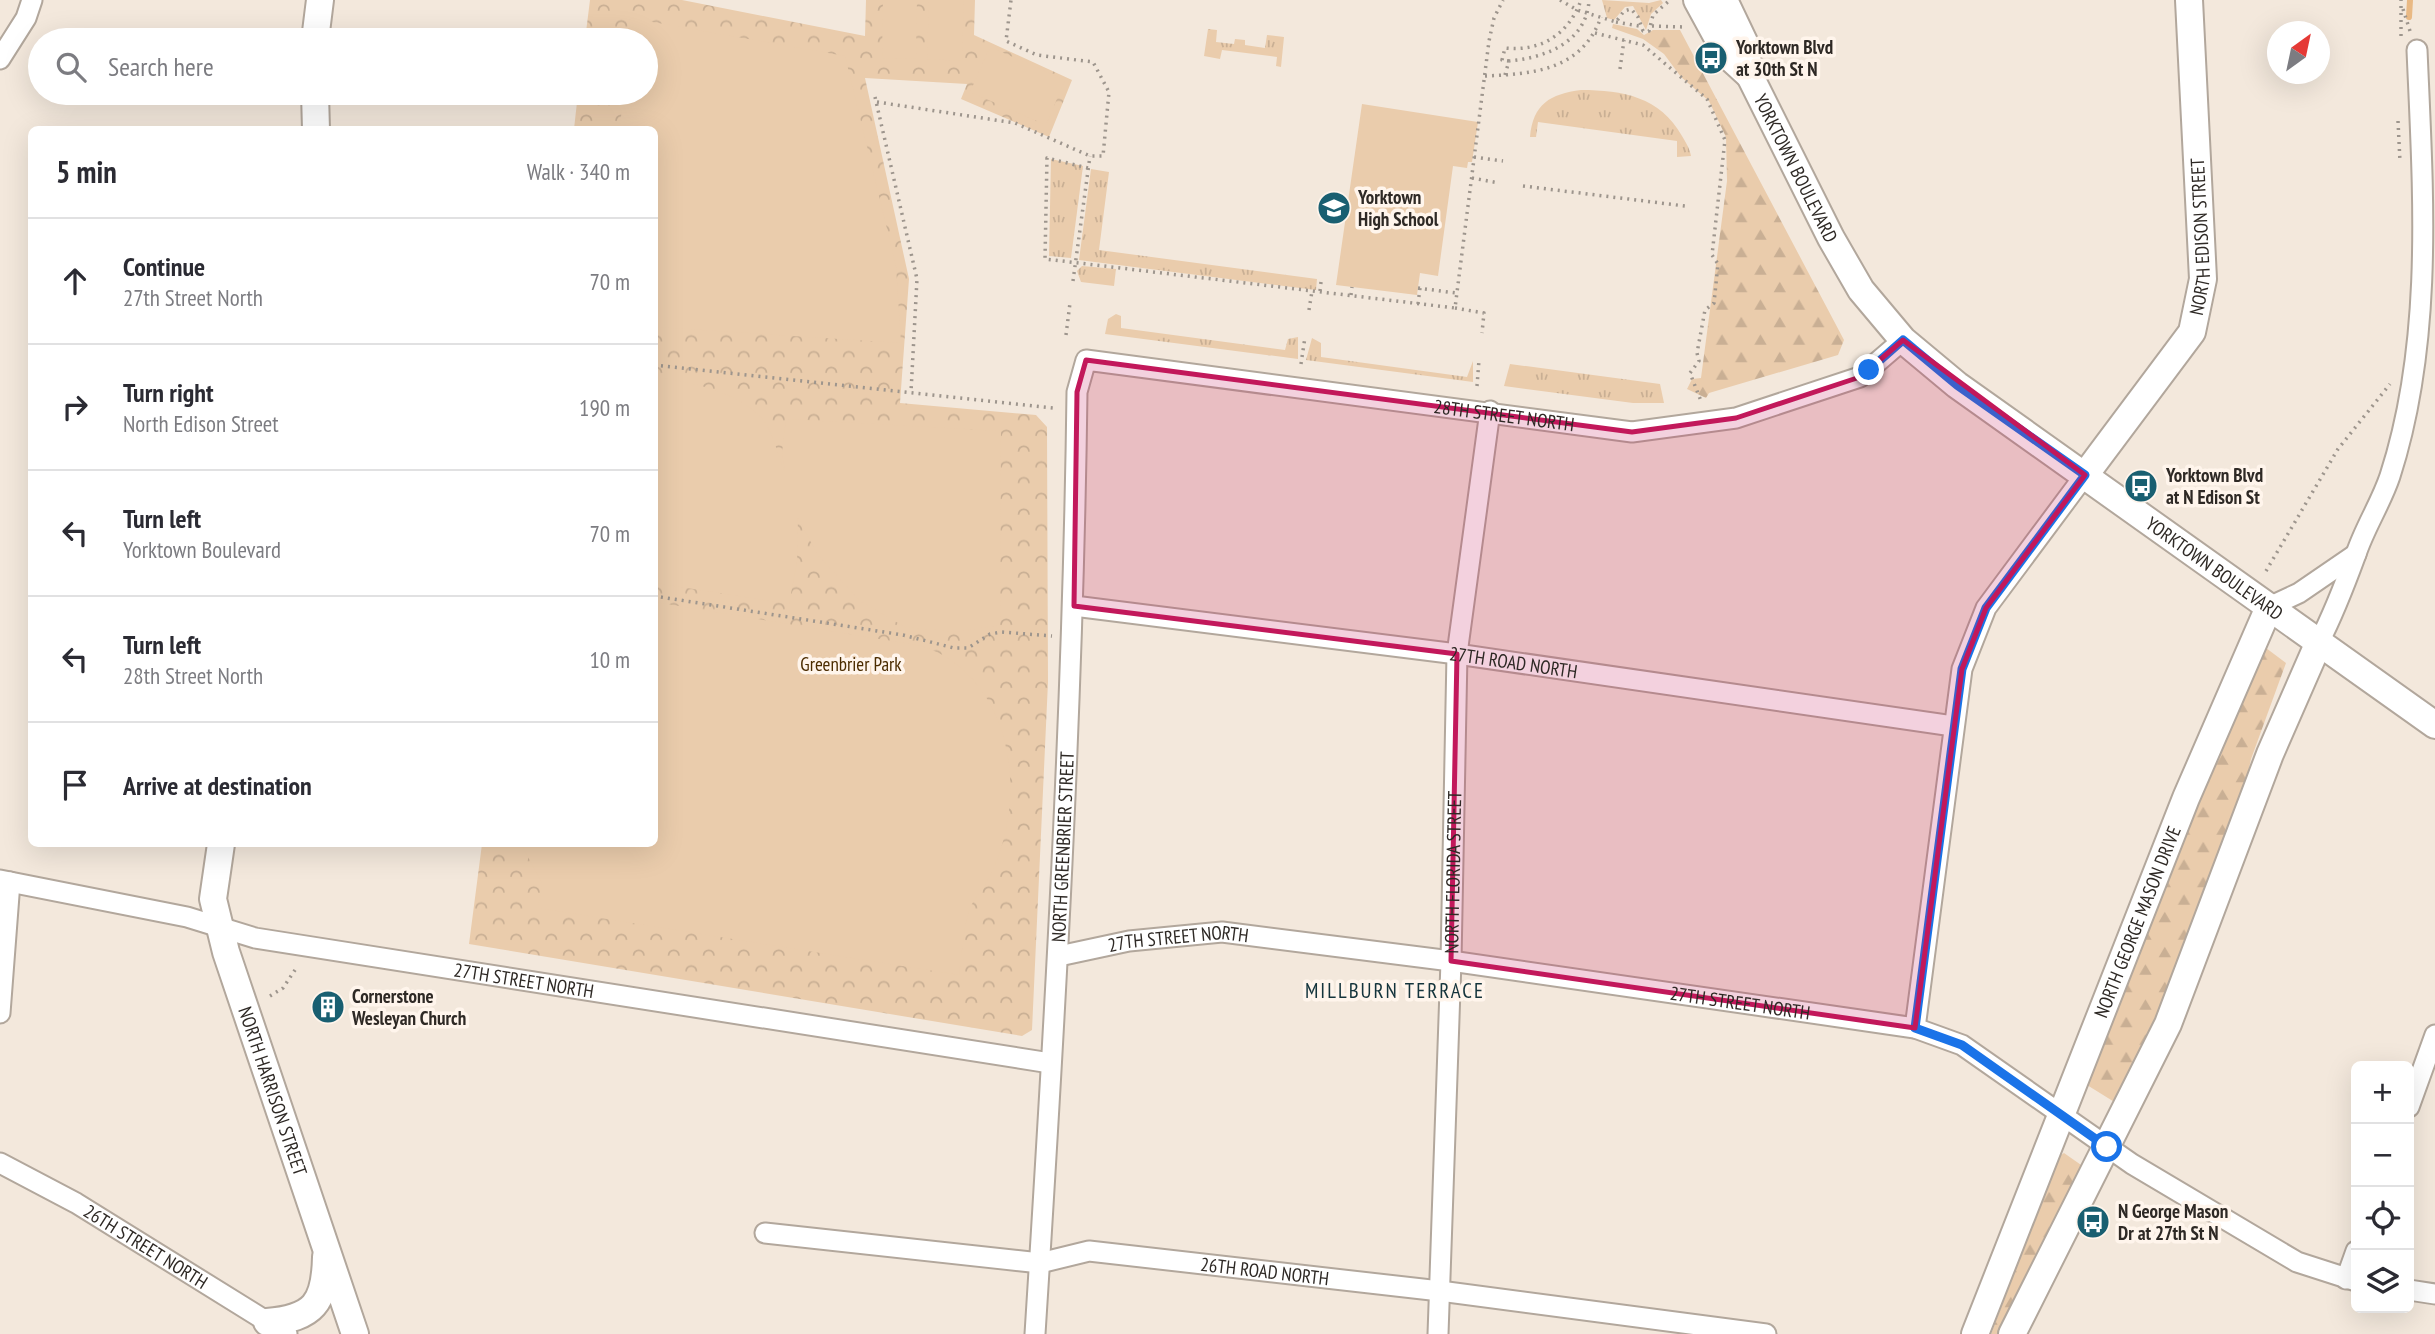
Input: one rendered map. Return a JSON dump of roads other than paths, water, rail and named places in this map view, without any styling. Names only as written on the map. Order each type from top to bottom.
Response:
[{"type":"street","points":[[0,59],[26,18],[32,0]]},
{"type":"street","points":[[316,28],[320,0]]},
{"type":"street","name":"YORKTOWN BOULEVARD","points":[[1698,0],[1727,55],[1749,75]]},
{"type":"street","name":"YORKTOWN BOULEVARD","points":[[1724,0],[1745,44],[1749,75],[1831,238],[1861,290],[1903,340],[1957,385],[2435,725]]},
{"type":"street","name":"NORTH EDISON STREET","points":[[1915,1028],[1962,669],[1986,608],[2192,332],[2203,279],[2189,0]]},
{"type":"street","points":[[2012,1334],[2168,1024],[2270,754],[2334,612],[2390,477],[2405,416],[2418,335],[2423,172],[2409,48]]},
{"type":"street","points":[[315,105],[316,126]]},
{"type":"street","name":"28TH STREET NORTH","points":[[1086,360],[1490,411],[1632,432],[1736,418],[1860,377],[1903,340]]},
{"type":"street","name":"NORTH GREENBRIER STREET","points":[[1035,1334],[1050,1063],[1059,956],[1074,606],[1077,392],[1086,360]]},
{"type":"street","name":"NORTH FLORIDA STREET","points":[[1438,1334],[1451,961],[1457,654],[1490,411]]},
{"type":"street","points":[[2269,607],[2299,593],[2356,554]]},
{"type":"street","name":"27TH ROAD NORTH","points":[[1074,606],[1457,654],[1953,726]]},
{"type":"street","name":"NORTH GEORGE MASON DRIVE","points":[[1975,1334],[2186,798],[2269,607]]},
{"type":"street","name":"NORTH HARRISON STREET","points":[[220,847],[213,899],[220,928],[355,1334]]},
{"type":"street","points":[[0,1013],[5,881]]},
{"type":"street","name":"27TH STREET NORTH","points":[[5,881],[187,917],[255,938],[1050,1063]]},
{"type":"street","name":"27TH STREET NORTH","points":[[1059,956],[1129,941],[1222,932],[1451,961],[1915,1028],[1962,1045],[2061,1112],[2107,1147],[2297,1262],[2351,1280]]},
{"type":"street","points":[[2414,1093],[2435,1035]]},
{"type":"street","name":"26TH STREET NORTH","points":[[0,1163],[75,1203],[277,1328]]},
{"type":"street","name":"26TH ROAD NORTH","points":[[765,1233],[1040,1263],[1088,1251],[1440,1291],[1766,1334]]},
{"type":"street","points":[[277,1328],[317,1305],[325,1285],[326,1248]]},
{"type":"street","points":[[2414,1291],[2435,1294]]},
{"type":"waterway","points":[[2409,17],[2410,0]]},
{"type":"place","name":"Yorktown Blvd at 30th St N","points":[[1711,58]]},
{"type":"place","name":"Yorktown High School","points":[[1334,208]]},
{"type":"place","name":"Yorktown Blvd at N Edison St","points":[[2141,486]]},
{"type":"place","name":"Cornerstone Wesleyan Church","points":[[328,1007]]},
{"type":"place","name":"N George Mason Dr at 27th St N","points":[[2093,1222]]},
{"type":"district","name":"MILLBURN TERRACE","points":[[1395,990]]},
{"type":"park label","name":"Greenbrier Park","points":[[851,664]]}]
